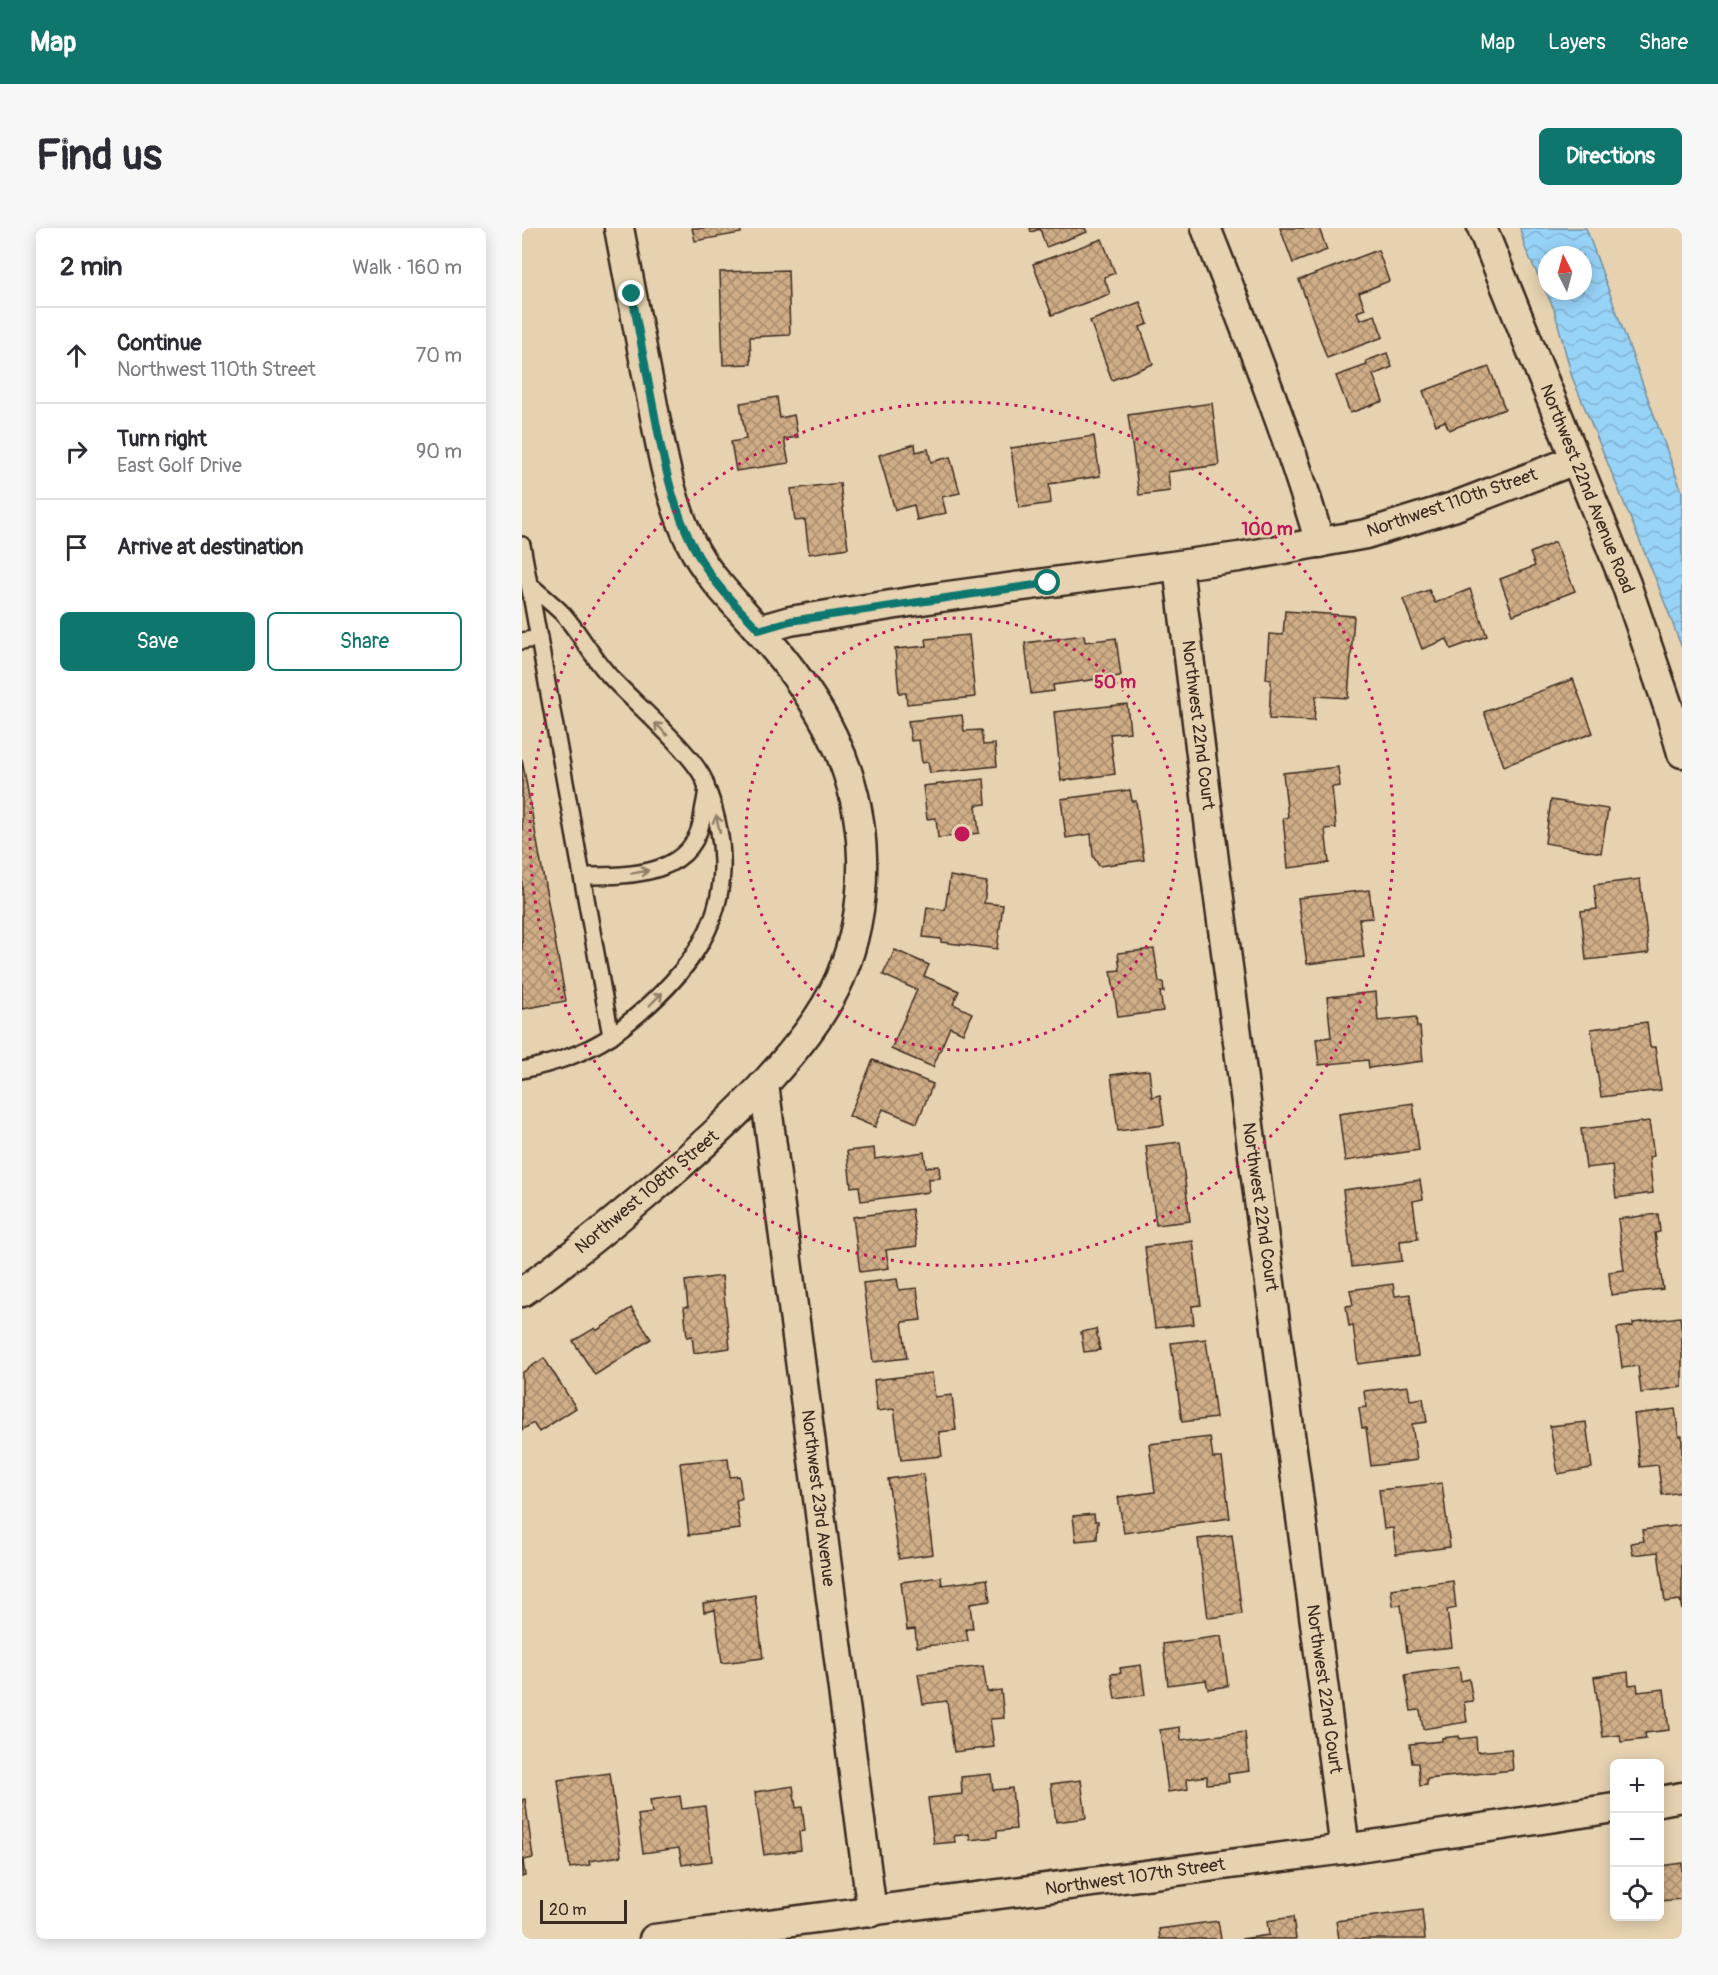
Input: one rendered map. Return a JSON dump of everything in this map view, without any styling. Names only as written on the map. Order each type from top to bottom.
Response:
[{"type":"street","name":"Northwest 108th Street","points":[[522,1292],[578,1252],[691,1157],[728,1123],[764,1084],[810,1028],[840,978],[853,939],[860,900],[862,873],[860,835],[855,802],[840,753],[808,694],[759,630],[718,586],[707,570],[692,545],[677,510],[661,448],[619,228]]},
{"type":"street","points":[[1206,228],[1276,408],[1320,543]]},
{"type":"street","name":"Northwest 22nd Avenue Road","points":[[1482,228],[1626,584],[1682,753]]},
{"type":"street","name":"Northwest 110th Street","points":[[759,630],[790,621],[941,597],[1178,566],[1366,534],[1453,507],[1575,460]]},
{"type":"street","name":"Northwest 22nd Court","points":[[1178,566],[1214,861],[1345,1849]]},
{"type":"street","name":"Northwest 23rd Avenue","points":[[764,1084],[872,1912]]},
{"type":"street","points":[[1664,1800],[1682,1797]]},
{"type":"street","name":"Northwest 107th Street","points":[[654,1939],[1345,1849],[1610,1809]]},
{"type":"lane","points":[[522,544],[611,1036]]},
{"type":"lane","points":[[522,1070],[568,1058],[590,1049],[611,1036],[649,1006],[691,960],[707,934],[718,900],[723,864],[718,822],[706,785],[689,758],[607,673],[564,615],[529,584]]},
{"type":"lane","points":[[522,641],[539,638]]},
{"type":"lane","points":[[582,876],[643,872],[672,863],[684,856],[690,850],[700,830],[706,785]]},
{"type":"water","points":[[1520,228],[1586,228],[1682,492],[1682,648],[1572,377],[1550,300],[1592,300],[1592,246],[1538,246],[1538,275],[1525,248]]},
{"type":"building","points":[[692,228],[740,228],[741,233],[695,241]]},
{"type":"building","points":[[1030,228],[1085,228],[1087,232],[1046,247],[1040,229],[1031,232]]},
{"type":"building","points":[[1280,228],[1319,228],[1327,250],[1293,263]]},
{"type":"building","points":[[1102,239],[1115,273],[1104,277],[1110,294],[1052,315],[1033,264]]},
{"type":"building","points":[[1378,250],[1389,281],[1359,293],[1365,309],[1357,312],[1360,320],[1375,315],[1383,337],[1327,358],[1299,280]]},
{"type":"building","points":[[788,270],[790,335],[750,337],[751,364],[723,365],[720,272]]},
{"type":"building","points":[[1140,302],[1148,324],[1140,327],[1153,364],[1112,380],[1090,321]]},
{"type":"building","points":[[1387,353],[1392,367],[1373,375],[1383,401],[1350,413],[1336,376],[1367,365],[1366,361]]},
{"type":"building","points":[[1489,367],[1505,409],[1449,430],[1445,421],[1436,425],[1423,391]]},
{"type":"building","points":[[777,397],[780,418],[794,415],[798,437],[784,439],[789,463],[736,471],[731,442],[746,439],[740,403]]},
{"type":"building","points":[[1212,403],[1219,465],[1168,472],[1170,491],[1139,495],[1128,415]]},
{"type":"building","points":[[1094,436],[1100,476],[1049,484],[1051,503],[1019,508],[1011,448]]},
{"type":"building","points":[[915,444],[916,452],[928,449],[931,462],[950,457],[960,493],[942,497],[946,513],[917,520],[914,505],[895,510],[879,455]]},
{"type":"building","points":[[840,483],[848,548],[809,554],[805,520],[795,521],[791,489]]},
{"type":"building","points":[[1555,542],[1575,591],[1513,615],[1500,579],[1535,566],[1530,553]]},
{"type":"building","points":[[1470,589],[1487,636],[1451,649],[1447,639],[1422,649],[1403,599],[1429,590],[1435,603]]},
{"type":"building","points":[[1285,611],[1354,616],[1348,698],[1316,696],[1314,721],[1269,719],[1271,680],[1266,679],[1269,634],[1283,635]]},
{"type":"building","points":[[969,635],[975,697],[907,704],[906,693],[899,693],[895,649],[927,646],[926,639]]},
{"type":"building","points":[[1084,635],[1085,642],[1116,638],[1121,676],[1053,685],[1054,691],[1031,694],[1025,643]]},
{"type":"building","points":[[1573,679],[1593,733],[1504,766],[1484,712]]},
{"type":"building","points":[[1127,704],[1130,732],[1110,734],[1115,774],[1061,781],[1054,712]]},
{"type":"building","points":[[962,715],[964,731],[981,730],[983,745],[995,744],[997,766],[930,773],[928,762],[922,763],[919,740],[911,741],[908,721]]},
{"type":"building","points":[[522,759],[566,1001],[522,1009]]},
{"type":"building","points":[[1338,767],[1340,786],[1332,787],[1336,828],[1325,829],[1329,863],[1288,868],[1283,818],[1288,817],[1283,773]]},
{"type":"building","points":[[984,779],[986,804],[976,805],[979,833],[938,838],[936,818],[927,819],[923,786]]},
{"type":"building","points":[[1130,790],[1132,801],[1136,801],[1144,860],[1099,866],[1093,856],[1091,834],[1066,838],[1061,799]]},
{"type":"building","points":[[1551,800],[1608,809],[1601,853],[1545,843]]},
{"type":"building","points":[[950,876],[987,882],[984,903],[1003,905],[997,949],[941,942],[941,939],[923,937],[927,907],[945,910]]},
{"type":"building","points":[[1640,879],[1649,953],[1586,960],[1581,911],[1597,909],[1594,885]]},
{"type":"building","points":[[1369,890],[1373,918],[1359,919],[1364,957],[1307,964],[1298,898]]},
{"type":"building","points":[[1154,949],[1159,982],[1163,982],[1164,992],[1160,992],[1163,1011],[1118,1017],[1111,971],[1120,970],[1118,953]]},
{"type":"building","points":[[895,950],[929,965],[924,976],[959,991],[953,1004],[972,1013],[963,1033],[950,1027],[933,1067],[891,1049],[917,990],[883,975]]},
{"type":"building","points":[[1376,992],[1378,1021],[1416,1017],[1417,1027],[1420,1027],[1423,1061],[1369,1068],[1368,1060],[1319,1065],[1316,1039],[1331,1037],[1327,997]]},
{"type":"building","points":[[1647,1022],[1650,1047],[1655,1047],[1661,1090],[1601,1097],[1591,1029]]},
{"type":"building","points":[[873,1060],[933,1084],[917,1123],[883,1109],[875,1127],[849,1116]]},
{"type":"building","points":[[1149,1070],[1152,1097],[1160,1095],[1164,1125],[1118,1131],[1111,1075]]},
{"type":"building","points":[[1413,1103],[1419,1150],[1345,1161],[1339,1114]]},
{"type":"building","points":[[1649,1121],[1654,1156],[1649,1157],[1653,1193],[1616,1198],[1612,1165],[1586,1168],[1581,1129]]},
{"type":"building","points":[[1180,1142],[1190,1221],[1156,1225],[1146,1146]]},
{"type":"building","points":[[874,1148],[875,1159],[924,1152],[926,1167],[939,1166],[940,1178],[928,1179],[929,1192],[861,1201],[859,1186],[851,1187],[847,1151]]},
{"type":"building","points":[[1420,1180],[1423,1199],[1413,1201],[1418,1239],[1400,1241],[1402,1261],[1352,1267],[1343,1190]]},
{"type":"building","points":[[912,1209],[917,1246],[886,1250],[889,1268],[860,1272],[853,1217]]},
{"type":"building","points":[[1658,1214],[1660,1232],[1655,1233],[1663,1289],[1611,1295],[1609,1272],[1624,1270],[1618,1219]]},
{"type":"building","points":[[1193,1241],[1201,1305],[1192,1306],[1194,1324],[1155,1328],[1145,1247]]},
{"type":"building","points":[[722,1276],[730,1348],[694,1353],[692,1336],[687,1337],[684,1307],[688,1307],[685,1281]]},
{"type":"building","points":[[897,1279],[899,1290],[917,1288],[921,1320],[902,1322],[907,1358],[873,1362],[863,1283]]},
{"type":"building","points":[[1393,1284],[1395,1296],[1410,1294],[1418,1356],[1358,1364],[1353,1325],[1349,1326],[1346,1306],[1353,1305],[1350,1290]]},
{"type":"building","points":[[631,1308],[651,1339],[595,1375],[573,1341],[595,1328],[596,1331]]},
{"type":"building","points":[[1680,1317],[1682,1387],[1641,1393],[1638,1366],[1622,1368],[1617,1328],[1633,1326],[1633,1323]]},
{"type":"building","points":[[1096,1329],[1100,1350],[1084,1352],[1081,1332]]},
{"type":"building","points":[[1206,1339],[1216,1418],[1182,1422],[1171,1343]]},
{"type":"building","points":[[544,1358],[576,1408],[539,1432],[533,1423],[522,1430],[522,1373]]},
{"type":"building","points":[[932,1373],[935,1397],[952,1395],[956,1430],[939,1432],[942,1456],[901,1460],[894,1409],[877,1411],[874,1380]]},
{"type":"building","points":[[1408,1386],[1410,1400],[1423,1398],[1427,1422],[1412,1424],[1417,1460],[1371,1466],[1366,1428],[1362,1428],[1359,1408],[1366,1407],[1364,1391]]},
{"type":"building","points":[[1675,1409],[1679,1436],[1682,1436],[1682,1492],[1662,1495],[1658,1465],[1640,1467],[1634,1414]]},
{"type":"building","points":[[1586,1422],[1592,1468],[1558,1474],[1550,1426]]},
{"type":"building","points":[[1210,1437],[1213,1458],[1222,1458],[1230,1518],[1124,1533],[1118,1497],[1155,1492],[1149,1444]]},
{"type":"building","points":[[728,1458],[730,1477],[739,1476],[742,1499],[736,1500],[740,1529],[689,1535],[680,1463]]},
{"type":"building","points":[[923,1474],[933,1554],[899,1559],[888,1479]]},
{"type":"building","points":[[1442,1483],[1450,1547],[1396,1554],[1393,1528],[1384,1529],[1379,1490]]},
{"type":"building","points":[[1094,1514],[1095,1521],[1098,1521],[1097,1539],[1076,1541],[1073,1516]]},
{"type":"building","points":[[1682,1525],[1682,1610],[1680,1600],[1665,1602],[1658,1552],[1633,1555],[1631,1543],[1644,1541],[1642,1530]]},
{"type":"building","points":[[1232,1535],[1242,1614],[1208,1618],[1198,1539]]},
{"type":"building","points":[[941,1577],[942,1585],[987,1579],[990,1601],[970,1604],[973,1629],[966,1629],[968,1641],[917,1647],[915,1629],[907,1630],[901,1582]]},
{"type":"building","points":[[1453,1581],[1456,1608],[1447,1610],[1452,1647],[1407,1652],[1401,1605],[1393,1606],[1391,1589]]},
{"type":"building","points":[[755,1595],[763,1658],[722,1663],[715,1610],[704,1612],[703,1603]]},
{"type":"building","points":[[1221,1636],[1228,1686],[1208,1689],[1206,1680],[1168,1685],[1163,1644]]},
{"type":"building","points":[[1141,1665],[1145,1695],[1115,1699],[1111,1674],[1121,1673],[1120,1668]]},
{"type":"building","points":[[983,1666],[987,1692],[1001,1690],[1004,1718],[990,1719],[994,1747],[954,1752],[947,1701],[923,1704],[918,1674]]},
{"type":"building","points":[[1459,1667],[1461,1681],[1469,1679],[1473,1701],[1464,1702],[1467,1722],[1423,1729],[1420,1710],[1411,1711],[1405,1675]]},
{"type":"building","points":[[1628,1672],[1629,1685],[1637,1684],[1638,1692],[1664,1689],[1669,1730],[1645,1733],[1646,1739],[1621,1742],[1620,1735],[1603,1737],[1594,1677]]},
{"type":"building","points":[[1180,1727],[1181,1740],[1245,1732],[1249,1771],[1228,1774],[1229,1782],[1207,1784],[1207,1776],[1187,1779],[1188,1789],[1168,1792],[1160,1730]]},
{"type":"building","points":[[1459,1736],[1459,1739],[1476,1737],[1477,1752],[1511,1749],[1513,1770],[1427,1779],[1427,1785],[1420,1786],[1418,1763],[1412,1763],[1410,1744],[1442,1741],[1442,1738]]},
{"type":"building","points":[[610,1773],[621,1856],[589,1861],[590,1865],[570,1868],[558,1780]]},
{"type":"building","points":[[991,1774],[993,1790],[1012,1788],[1016,1829],[997,1831],[997,1837],[970,1840],[969,1834],[954,1836],[955,1842],[934,1844],[928,1798],[962,1794],[961,1777]]},
{"type":"building","points":[[1081,1780],[1086,1818],[1056,1822],[1051,1784]]},
{"type":"building","points":[[793,1786],[796,1808],[802,1807],[805,1831],[799,1832],[801,1850],[764,1855],[755,1792]]},
{"type":"building","points":[[680,1796],[682,1809],[705,1806],[712,1861],[682,1865],[679,1848],[643,1853],[638,1815],[652,1813],[650,1800]]},
{"type":"building","points":[[525,1799],[533,1858],[523,1860],[525,1876],[522,1877],[522,1800]]},
{"type":"building","points":[[1682,1863],[1682,1899],[1664,1901],[1664,1865]]},
{"type":"building","points":[[1422,1910],[1425,1939],[1339,1939],[1336,1921]]},
{"type":"building","points":[[1293,1917],[1296,1939],[1241,1939],[1269,1935],[1267,1921]]},
{"type":"building","points":[[1218,1921],[1221,1939],[1160,1939],[1159,1929]]},
{"type":"route","points":[[632,294],[665,468],[677,510],[692,545],[707,570],[718,586],[759,630],[790,621],[1048,583]]}]
